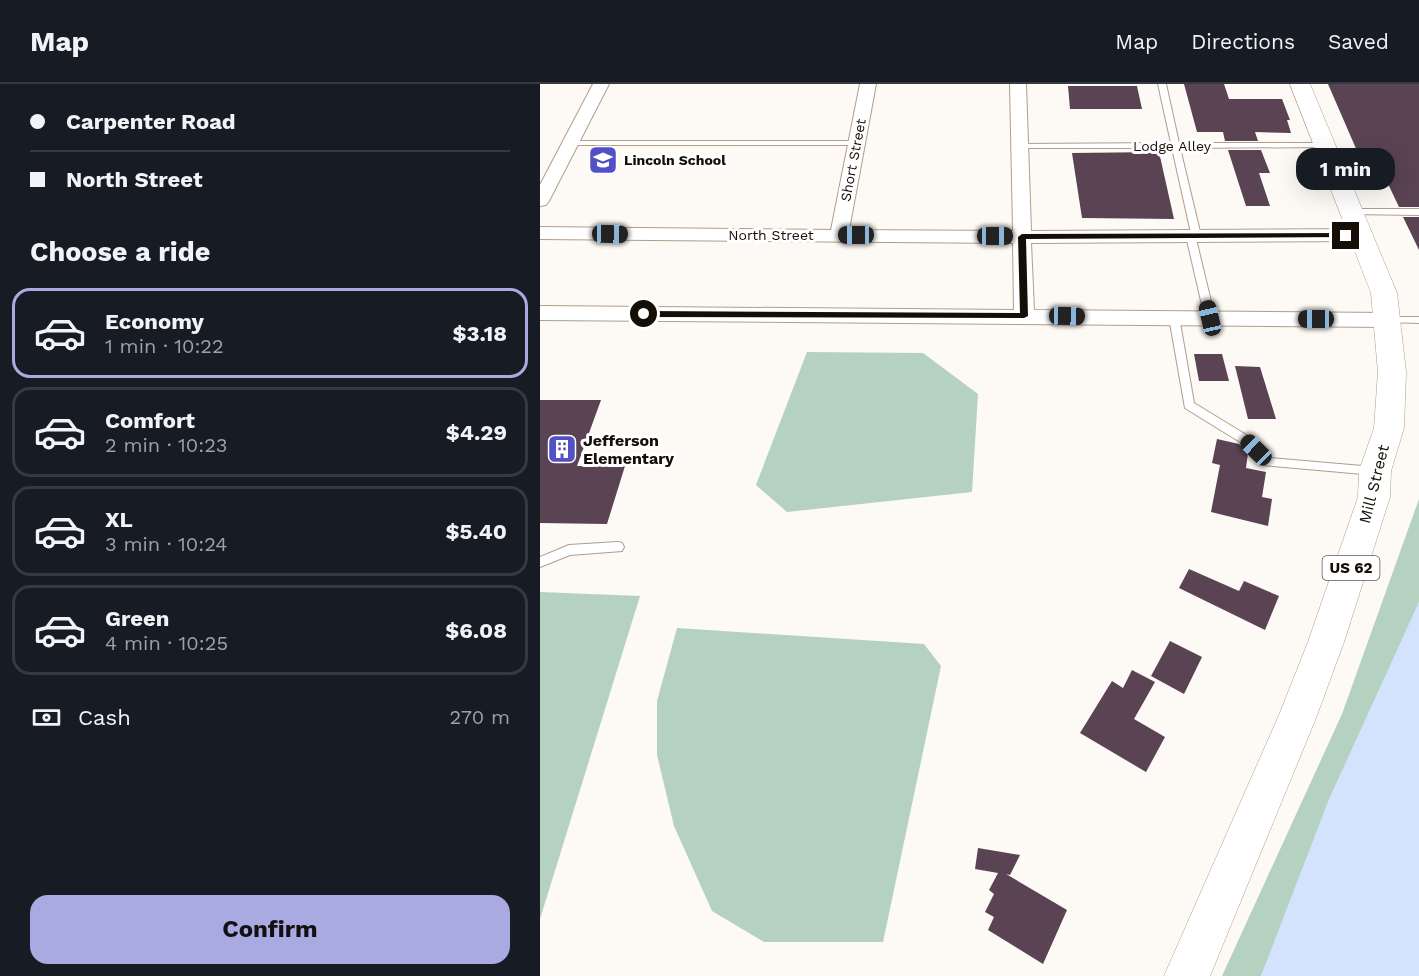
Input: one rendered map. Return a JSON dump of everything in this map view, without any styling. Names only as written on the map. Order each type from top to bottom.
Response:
[{"type":"highway","name":"Mill Street","points":[[1187,976],[1326,642],[1374,497],[1375,471],[1389,428],[1392,372],[1403,320],[1383,293],[1300,84]]},
{"type":"street","points":[[540,201],[601,84]]},
{"type":"street","name":"Short Street","points":[[838,235],[868,84]]},
{"type":"street","points":[[1018,84],[1024,316]]},
{"type":"street","name":"North Street","points":[[540,234],[1193,236],[1357,224]]},
{"type":"street","points":[[540,313],[1403,320]]},
{"type":"lane","points":[[1162,84],[1210,318]]},
{"type":"lane","points":[[570,143],[856,143]]},
{"type":"lane","name":"Lodge Alley","points":[[1019,146],[1325,145]]},
{"type":"lane","points":[[1357,224],[1419,212]]},
{"type":"lane","points":[[1174,318],[1189,405],[1244,439],[1267,462],[1375,471]]},
{"type":"lane","points":[[540,562],[569,550],[618,548]]},
{"type":"green space","points":[[807,352],[923,353],[978,394],[972,492],[787,512],[756,485]]},
{"type":"green space","points":[[1419,499],[1419,602],[1261,976],[1222,976],[1342,714]]},
{"type":"green space","points":[[540,592],[640,596],[540,919]]},
{"type":"green space","points":[[677,628],[924,644],[941,666],[883,942],[764,942],[712,911],[674,826],[657,755],[657,701]]},
{"type":"water","points":[[1419,602],[1419,976],[1261,976],[1329,799]]},
{"type":"building","points":[[1184,84],[1224,84],[1229,99],[1282,99],[1290,120],[1287,120],[1291,133],[1255,132],[1258,141],[1225,141],[1223,132],[1197,132]]},
{"type":"building","points":[[1328,84],[1419,84],[1419,207],[1399,207],[1380,167],[1364,167]]},
{"type":"building","points":[[1068,86],[1137,86],[1142,109],[1070,109]]},
{"type":"building","points":[[1228,150],[1261,150],[1270,173],[1259,173],[1270,206],[1246,206]]},
{"type":"building","points":[[1159,152],[1174,219],[1082,218],[1072,153]]},
{"type":"building","points":[[1403,217],[1419,217],[1419,250]]},
{"type":"building","points":[[1194,354],[1222,354],[1229,381],[1199,381]]},
{"type":"building","points":[[1235,366],[1260,367],[1276,419],[1248,419]]},
{"type":"building","name":"Jefferson Elementary","points":[[540,400],[601,400],[577,466],[625,466],[607,524],[540,523]]},
{"type":"building","points":[[1217,439],[1239,444],[1248,453],[1246,468],[1266,472],[1262,497],[1272,499],[1268,526],[1211,512],[1220,465],[1212,463]]},
{"type":"building","points":[[1189,569],[1239,591],[1244,581],[1279,596],[1265,630],[1179,588]]},
{"type":"building","points":[[1170,641],[1202,657],[1184,694],[1151,676]]},
{"type":"building","points":[[1132,670],[1155,682],[1134,719],[1165,737],[1146,772],[1080,733],[1112,681],[1123,688]]},
{"type":"building","points":[[978,848],[1020,855],[1010,875],[1006,874],[1067,910],[1043,964],[988,930],[994,917],[985,912],[994,894],[989,890],[998,873],[975,869]]},
{"type":"place","name":"Lincoln School","points":[[603,160]]},
{"type":"place","name":"Jefferson Elementary","points":[[562,449]]},
{"type":"route","points":[[644,314],[1024,316],[1022,237],[1346,236]]}]
